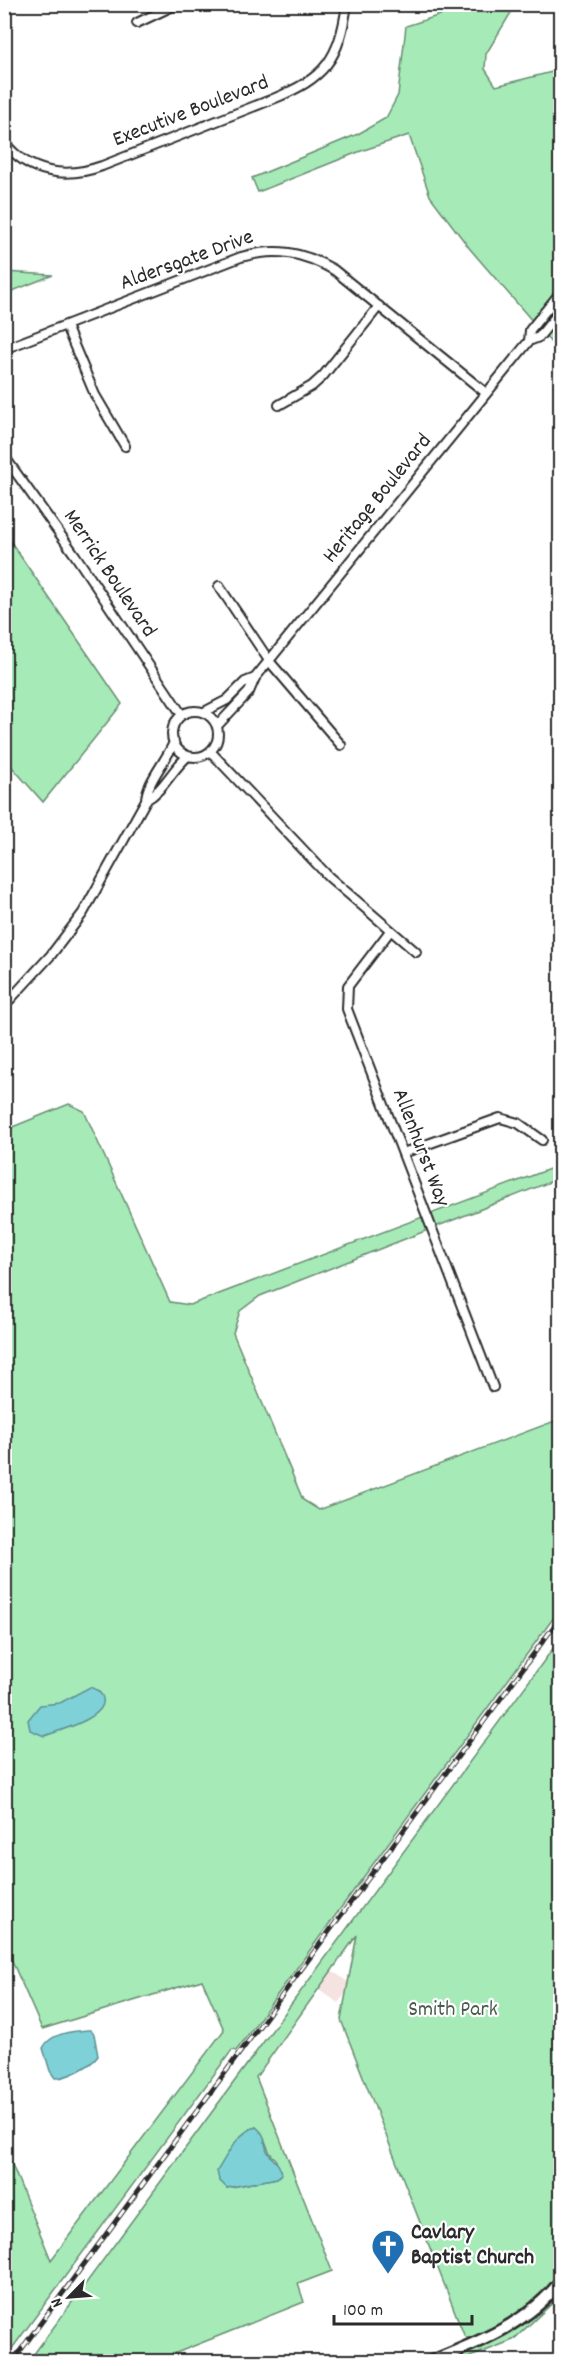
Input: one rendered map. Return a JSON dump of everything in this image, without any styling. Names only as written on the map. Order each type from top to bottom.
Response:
[{"type":"street","points":[[137,23],[177,4]]},
{"type":"street","name":"Executive Boulevard","points":[[4,142],[16,155],[41,170],[75,174],[102,166],[301,88],[326,66],[342,36],[347,4]]},
{"type":"street","name":"Aldersgate Drive","points":[[4,349],[241,257],[268,251],[300,253],[334,270],[486,393]]},
{"type":"street","name":"Heritage Boulevard","points":[[529,341],[530,330],[561,294]]},
{"type":"street","points":[[279,405],[312,386],[323,376],[379,306]]},
{"type":"street","name":"Heritage Boulevard","points":[[217,726],[249,692],[255,678],[270,663],[529,341],[539,337],[561,311]]},
{"type":"street","points":[[66,326],[92,387],[125,446]]},
{"type":"street","name":"Merrick Boulevard","points":[[4,456],[75,555],[182,715]]},
{"type":"street","points":[[219,586],[270,663],[341,745]]},
{"type":"street","name":"Heritage Boulevard","points":[[204,712],[227,700],[245,682],[255,678]]},
{"type":"street","points":[[192,711],[204,712],[217,726],[218,737],[210,752],[197,757],[188,756],[179,751],[174,742],[173,727],[182,715],[192,711]]},
{"type":"street","points":[[4,1006],[51,955],[83,913],[146,800],[146,790],[162,768],[174,742]]},
{"type":"street","points":[[210,752],[329,877],[416,952]]},
{"type":"street","points":[[146,800],[155,795],[173,770],[188,756]]},
{"type":"street","name":"Allenhurst Way","points":[[390,931],[354,975],[346,996],[347,1009],[493,1387]]},
{"type":"street","points":[[403,1153],[500,1118],[518,1123],[542,1140]]},
{"type":"street","points":[[430,2361],[510,2326],[544,2301],[561,2282]]},
{"type":"shaded area","points":[[331,1970],[352,1985],[338,2003],[318,1988]]},
{"type":"green space","points":[[462,5],[510,5],[512,11],[486,54],[485,69],[496,86],[560,70],[560,353],[470,249],[430,196],[409,135],[361,151],[258,192],[252,178],[358,134],[386,118],[398,95],[406,26],[456,10]]},
{"type":"green space","points":[[5,272],[53,275],[5,294]]},
{"type":"green space","points":[[4,532],[122,704],[43,802],[5,759]]},
{"type":"green space","points":[[69,1104],[84,1111],[170,1302],[190,1305],[560,1165],[560,1178],[260,1296],[240,1311],[233,1333],[303,1500],[319,1510],[560,1419],[560,1609],[236,2051],[232,2050],[5,2358],[4,2145],[51,2260],[224,2030],[202,1980],[42,2029],[5,1945],[5,1130]]},
{"type":"green space","name":"Smith Park","points":[[560,1639],[560,2275],[558,2278],[515,2316],[470,2340],[464,2335],[341,2020],[357,1935],[256,2077],[332,2271],[298,2284],[304,2302],[156,2361],[28,2362]],"holes":[[[256,2127],[272,2156],[276,2159],[277,2178],[227,2188],[234,2152],[242,2136],[248,2130]]]},
{"type":"green space","points":[[560,2289],[560,2296],[513,2340],[460,2361],[445,2362],[508,2333],[536,2314]]},
{"type":"water","points":[[90,1687],[98,1691],[103,1699],[102,1706],[90,1718],[44,1736],[30,1730],[28,1720],[40,1705],[60,1703]]},
{"type":"water","points":[[90,2030],[94,2034],[98,2056],[79,2071],[55,2078],[50,2071],[43,2048],[52,2039],[64,2033]]},
{"type":"water","points":[[256,2127],[263,2134],[267,2150],[278,2165],[281,2174],[277,2178],[227,2188],[219,2180],[217,2171],[238,2139]]},
{"type":"railway","points":[[12,2362],[560,1618]]},
{"type":"place","name":"Cavlary Baptist Church","points":[[388,2275]]}]
